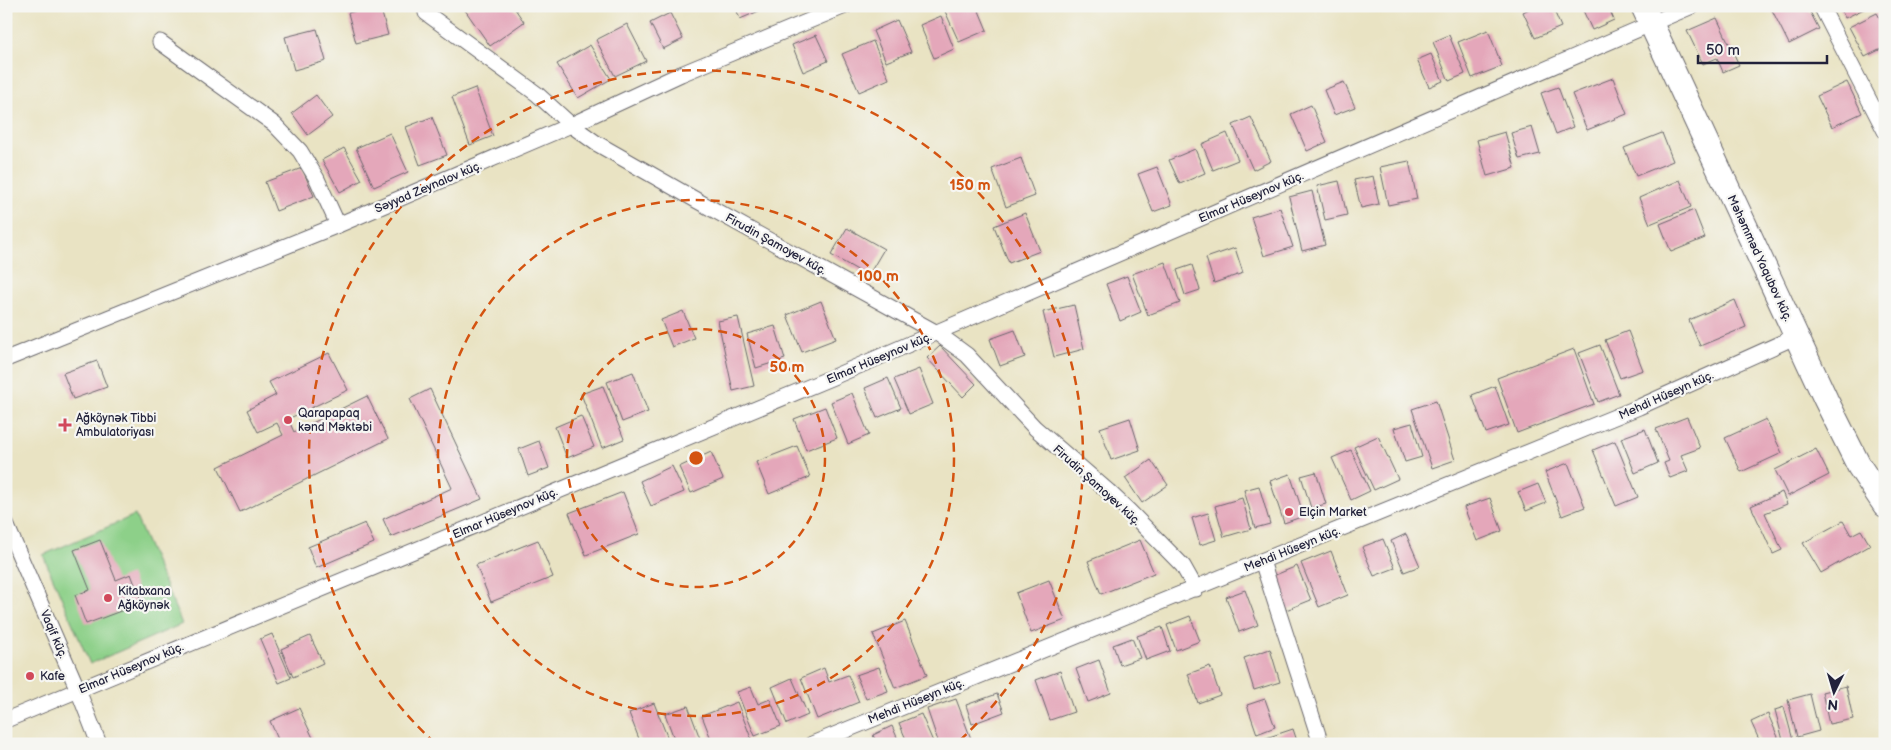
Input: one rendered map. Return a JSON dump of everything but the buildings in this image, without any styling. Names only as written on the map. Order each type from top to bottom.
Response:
[{"type":"main road","name":"Məhəmməd Yaqubov küç.","points":[[1647,16],[1846,443],[1885,505]]},
{"type":"street","name":"Səyyad Zeynalov küç.","points":[[6,359],[338,225],[571,125],[681,74],[846,6]]},
{"type":"street","name":"Elmar Hüseynov küç.","points":[[6,720],[937,333],[1647,16],[1692,6]]},
{"type":"street","points":[[1821,6],[1885,131]]},
{"type":"street","name":"Firudin Şamoyev küç.","points":[[424,9],[536,94],[571,125],[596,142],[937,333],[966,355],[1035,428],[1130,512],[1183,566],[1196,589]]},
{"type":"street","points":[[160,42],[274,124],[300,152],[318,179],[338,225]]},
{"type":"street","name":"Mehdi Hüseyn küç.","points":[[812,744],[1639,407],[1797,336]]},
{"type":"street","name":"Vaqif küç.","points":[[6,524],[78,690],[99,744]]},
{"type":"street","points":[[1262,561],[1321,744]]},
{"type":"green space","points":[[135,515],[182,624],[90,664],[43,555]]},
{"type":"place","name":"Qarapapaq kənd Məktəbi","points":[[288,420]]},
{"type":"place","name":"Ağköynək Tibbi Ambulatoriyası","points":[[65,425]]},
{"type":"place","name":"Elçin Market","points":[[1289,512]]},
{"type":"place","name":"Kitabxana Ağköynək","points":[[108,598]]},
{"type":"place","name":"Kafe","points":[[30,676]]}]
